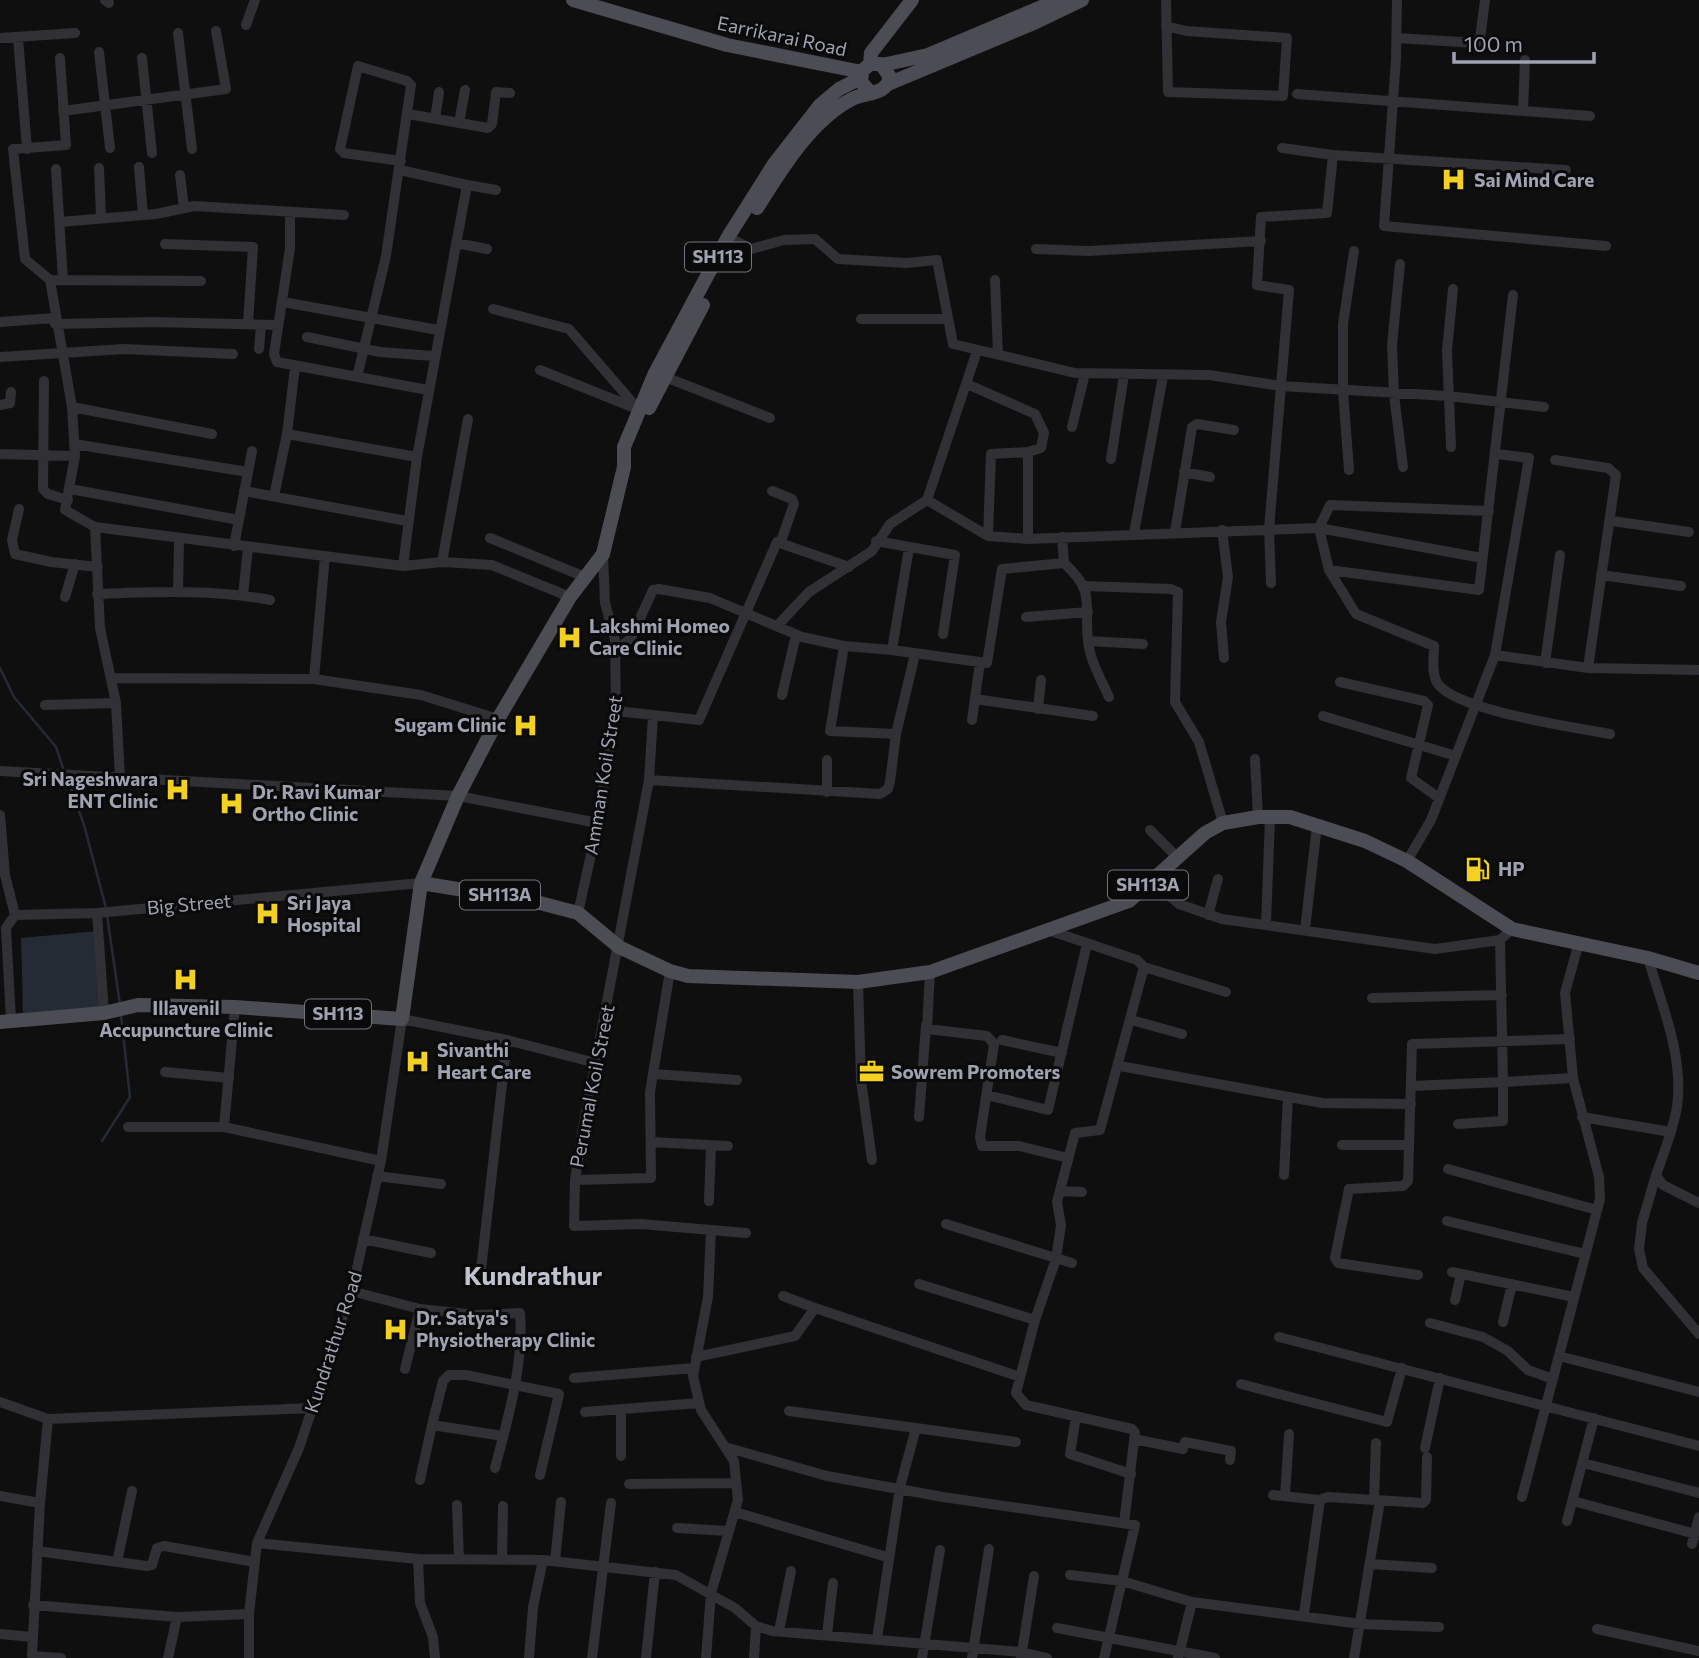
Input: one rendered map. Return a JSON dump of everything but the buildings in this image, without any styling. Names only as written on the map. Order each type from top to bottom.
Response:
[{"type":"main road","name":"Earrikarai Road","points":[[573,0],[595,3],[727,46],[869,70]]},
{"type":"main road","points":[[869,91],[872,52],[912,0]]},
{"type":"main road","name":"SH113","points":[[6,1021],[104,1013],[138,1005],[235,1007],[402,1019],[421,883],[458,796],[498,719],[570,597],[603,554],[624,467],[624,447],[774,164],[820,105],[869,70],[929,55],[1058,0]]},
{"type":"main road","name":"SH113","points":[[642,411],[665,377],[733,239],[812,133],[829,115],[869,91],[881,91],[888,84],[1082,0]]},
{"type":"main road","points":[[869,70],[888,71],[888,84]]},
{"type":"main road","name":"SH113A","points":[[421,883],[523,900],[578,914],[619,947],[670,971],[688,976],[858,982],[930,972],[1129,901],[1205,833],[1223,823],[1264,817],[1290,817],[1365,841],[1407,861],[1512,929],[1534,936],[1579,942],[1648,958],[1699,973]]},
{"type":"street","points":[[246,25],[255,0]]},
{"type":"street","points":[[1166,0],[1166,26],[1168,92],[1283,96],[1287,38],[1186,31],[1166,26]]},
{"type":"street","points":[[1397,0],[1384,226],[1606,246]]},
{"type":"street","points":[[1396,38],[1476,43],[1480,39],[1485,0]]},
{"type":"street","points":[[64,111],[226,89],[216,31]]},
{"type":"street","points":[[0,38],[75,33]]},
{"type":"street","points":[[178,33],[192,149]]},
{"type":"street","points":[[18,38],[27,149]]},
{"type":"street","points":[[99,52],[110,148]]},
{"type":"street","points":[[60,58],[66,145],[13,149],[25,258],[37,272],[50,280],[201,281]]},
{"type":"street","points":[[142,58],[152,153]]},
{"type":"street","points":[[1523,111],[1525,60]]},
{"type":"street","points":[[357,377],[386,256],[401,166],[410,82],[358,66],[340,149],[344,153],[401,166],[467,185],[496,190]]},
{"type":"street","points":[[459,123],[465,90]]},
{"type":"street","points":[[435,119],[439,92]]},
{"type":"street","points":[[408,114],[491,127],[496,92],[510,93]]},
{"type":"street","points":[[1297,93],[1590,116]]},
{"type":"street","points":[[1282,148],[1333,155],[1566,170]]},
{"type":"street","points":[[1271,583],[1269,529],[1289,290],[1256,285],[1261,242],[1260,222],[1265,215],[1327,213],[1333,155]]},
{"type":"street","points":[[139,167],[143,215]]},
{"type":"street","points":[[99,168],[101,217]]},
{"type":"street","points":[[57,169],[64,280]]},
{"type":"street","points":[[180,175],[184,208]]},
{"type":"street","points":[[403,566],[416,457],[467,185]]},
{"type":"street","points":[[60,222],[143,215],[184,208],[344,215]]},
{"type":"street","points":[[290,213],[290,247],[275,358],[295,367],[428,390]]},
{"type":"street","points":[[733,239],[751,249],[785,240],[815,239],[835,258],[906,262],[937,260],[953,344],[977,351],[1085,373],[1209,375],[1281,386],[1394,395],[1448,396],[1544,407]]},
{"type":"street","points":[[1036,249],[1089,251],[1261,242]]},
{"type":"street","points":[[456,243],[487,249]]},
{"type":"street","points":[[165,244],[253,247],[248,324]]},
{"type":"street","points":[[1349,470],[1343,391],[1343,324],[1354,251]]},
{"type":"street","points":[[1400,264],[1392,345],[1394,395],[1403,467]]},
{"type":"street","points":[[50,280],[72,407],[75,450],[68,513],[95,527],[179,540],[403,566],[442,562],[492,565],[570,597]]},
{"type":"street","points":[[995,280],[998,354]]},
{"type":"street","points":[[1451,447],[1447,350],[1453,289]]},
{"type":"street","points":[[1329,570],[1479,590],[1497,454],[1500,401],[1513,295]]},
{"type":"street","points":[[284,302],[438,330]]},
{"type":"street","points":[[493,309],[569,329],[642,411]]},
{"type":"street","points":[[861,319],[947,319]]},
{"type":"street","points":[[0,322],[154,321],[278,325]]},
{"type":"street","points":[[259,349],[261,325]]},
{"type":"street","points":[[307,337],[362,348],[433,356]]},
{"type":"street","points":[[0,358],[124,349],[233,354]]},
{"type":"street","points":[[777,626],[809,592],[872,551],[876,541],[890,524],[927,500],[977,351]]},
{"type":"street","points":[[274,496],[287,433],[295,367]]},
{"type":"street","points":[[540,370],[642,411]]},
{"type":"street","points":[[1072,428],[1085,373]]},
{"type":"street","points":[[1111,459],[1124,375]]},
{"type":"street","points":[[1134,533],[1163,376]]},
{"type":"street","points":[[665,377],[769,418]]},
{"type":"street","points":[[44,381],[45,492],[239,520]]},
{"type":"street","points":[[967,384],[1035,414],[1042,423],[1041,448],[1028,452],[991,454],[988,536]]},
{"type":"street","points":[[0,405],[10,403],[10,392]]},
{"type":"street","points":[[72,407],[212,434]]},
{"type":"street","points":[[442,562],[468,419]]},
{"type":"street","points":[[1175,531],[1194,425],[1234,430]]},
{"type":"street","points":[[287,433],[416,457]]},
{"type":"street","points":[[0,454],[43,455],[75,450],[248,472]]},
{"type":"street","points":[[234,546],[252,451]]},
{"type":"street","points":[[1028,452],[1028,539]]},
{"type":"street","points":[[1407,861],[1431,820],[1495,655],[1529,458],[1497,454]]},
{"type":"street","points":[[1555,460],[1614,470],[1616,475],[1612,521],[1601,575],[1588,668]]},
{"type":"street","points":[[1184,472],[1210,477]]},
{"type":"street","points":[[244,491],[407,521]]},
{"type":"street","points":[[616,711],[699,720],[747,615],[775,544],[781,541],[794,504],[792,499],[772,491]]},
{"type":"street","points":[[927,500],[988,536],[1028,539],[1175,531],[1319,528],[1482,558]]},
{"type":"street","points":[[1489,511],[1333,504],[1326,508],[1319,528],[1329,570],[1356,614],[1434,646],[1435,677],[1440,686],[1474,706],[1610,734]]},
{"type":"street","points":[[19,509],[12,540],[15,554],[98,567]]},
{"type":"street","points":[[1612,521],[1689,532]]},
{"type":"street","points":[[95,527],[100,628],[116,703],[120,778]]},
{"type":"street","points":[[1222,530],[1228,577],[1221,622],[1224,658]]},
{"type":"street","points":[[1062,537],[1064,563],[1085,586],[1091,659],[1109,697]]},
{"type":"street","points":[[490,538],[586,577]]},
{"type":"street","points":[[178,592],[179,540]]},
{"type":"street","points":[[781,541],[849,567]]},
{"type":"street","points":[[876,541],[955,555],[943,634]]},
{"type":"street","points":[[243,595],[248,548]]},
{"type":"street","points":[[892,650],[909,548]]},
{"type":"street","name":"Amman Koil Street","points":[[578,914],[598,823],[616,711],[616,651],[605,603],[603,554]]},
{"type":"street","points":[[1545,663],[1560,555]]},
{"type":"street","points":[[314,679],[325,556]]},
{"type":"street","points":[[616,651],[631,638],[639,625],[653,590],[674,590],[710,598],[796,635],[844,646],[987,663],[1002,569],[1064,563]]},
{"type":"street","points":[[65,597],[75,564]]},
{"type":"street","points":[[1601,575],[1681,586]]},
{"type":"street","points":[[1085,586],[1171,589],[1178,592],[1175,702],[1199,742],[1223,823]]},
{"type":"street","points":[[97,594],[178,592],[243,595],[270,600]]},
{"type":"street","points":[[1026,617],[1088,612]]},
{"type":"street","points":[[782,695],[796,635]]},
{"type":"street","points":[[1088,640],[1143,644]]},
{"type":"street","points":[[844,646],[830,731],[896,734]]},
{"type":"street","points":[[649,780],[880,794],[888,789],[896,734],[915,654]]},
{"type":"street","points":[[1495,655],[1588,668],[1699,670]]},
{"type":"street","points":[[972,720],[980,662]]},
{"type":"street","points":[[112,678],[314,679],[421,695],[498,719]]},
{"type":"street","points":[[1038,709],[1041,680]]},
{"type":"street","points":[[1340,682],[1424,701],[1430,708],[1417,744],[1411,778],[1439,798]]},
{"type":"street","points":[[975,699],[1093,716]]},
{"type":"street","points":[[45,705],[116,703]]},
{"type":"street","name":"Perumal Koil Street","points":[[653,716],[649,780],[575,1180],[574,1226],[641,1224],[710,1230]]},
{"type":"street","points":[[1323,716],[1456,756]]},
{"type":"street","points":[[1255,759],[1264,817],[1266,924]]},
{"type":"street","points":[[827,792],[828,760]]},
{"type":"street","points":[[0,771],[88,778],[458,796],[598,823]]},
{"type":"street","points":[[0,815],[3,876],[15,915],[6,928],[6,1021]]},
{"type":"street","points":[[1305,930],[1317,825]]},
{"type":"street","points":[[1150,830],[1178,858]]},
{"type":"street","points":[[1208,915],[1218,879]]},
{"type":"street","points":[[1153,881],[1179,904],[1222,919],[1435,949],[1500,940],[1512,929]]},
{"type":"street","name":"Big Street","points":[[15,915],[97,913],[421,883]]},
{"type":"street","points":[[97,913],[104,1013]]},
{"type":"street","points":[[1048,930],[1137,960],[1144,967],[1226,992]]},
{"type":"street","points":[[1458,1124],[1503,1121],[1500,940]]},
{"type":"street","points":[[1522,1497],[1597,1210],[1599,1177],[1573,1078],[1565,993],[1579,942]]},
{"type":"street","points":[[987,1095],[1048,1110],[1087,944]]},
{"type":"street","points":[[1648,958],[1676,1056],[1677,1105],[1642,1223],[1639,1249],[1643,1268],[1699,1334]]},
{"type":"street","points":[[1124,1523],[1135,1439],[1132,1429],[1019,1401],[1016,1393],[1035,1320],[1056,1259],[1061,1225],[1057,1202],[1068,1158],[1076,1132],[1095,1133],[1100,1130],[1144,967]]},
{"type":"street","points":[[575,1180],[651,1178],[650,1092],[670,971]]},
{"type":"street","points":[[919,1117],[930,972]]},
{"type":"street","points":[[858,982],[861,1080],[872,1160]]},
{"type":"street","points":[[1372,998],[1502,995]]},
{"type":"street","points":[[224,1127],[235,1007]]},
{"type":"street","points":[[402,1019],[508,1040],[596,1063]]},
{"type":"street","name":"Kundrathur Road","points":[[249,1658],[249,1614],[257,1543],[289,1475],[351,1290],[381,1161],[402,1019]]},
{"type":"street","points":[[1131,1020],[1182,1034]]},
{"type":"street","points":[[926,1026],[931,1031],[992,1038],[994,1044],[980,1137],[982,1146],[1019,1146],[1068,1158]]},
{"type":"street","points":[[1418,1275],[1338,1263],[1335,1258],[1349,1189],[1407,1184],[1410,1048],[1415,1043],[1570,1039]]},
{"type":"street","points":[[481,1270],[508,1040]]},
{"type":"street","points":[[1002,1040],[1062,1053]]},
{"type":"street","points":[[1119,1066],[1322,1103],[1410,1104]]},
{"type":"street","points":[[165,1072],[229,1078]]},
{"type":"street","points":[[655,1074],[737,1080]]},
{"type":"street","points":[[1411,1086],[1573,1078]]},
{"type":"street","points":[[1284,1175],[1288,1097]]},
{"type":"street","points":[[1582,1117],[1671,1132]]},
{"type":"street","points":[[128,1127],[224,1127],[381,1161]]},
{"type":"street","points":[[651,1142],[727,1146]]},
{"type":"street","points":[[1342,1145],[1409,1145]]},
{"type":"street","points":[[709,1200],[711,1146]]},
{"type":"street","points":[[1448,1169],[1597,1210]]},
{"type":"street","points":[[1656,1175],[1663,1185],[1699,1203]]},
{"type":"street","points":[[377,1176],[441,1184]]},
{"type":"street","points":[[1060,1191],[1082,1192]]},
{"type":"street","points":[[1447,1221],[1586,1254]]},
{"type":"street","points":[[946,1224],[1072,1263]]},
{"type":"street","points":[[706,1658],[711,1593],[735,1512],[736,1483],[734,1461],[699,1403],[693,1376],[708,1297],[710,1230],[746,1233]]},
{"type":"street","points":[[363,1240],[431,1253]]},
{"type":"street","points":[[1455,1300],[1456,1273],[1574,1297]]},
{"type":"street","points":[[919,1284],[1035,1320]]},
{"type":"street","points":[[1503,1322],[1512,1284]]},
{"type":"street","points":[[351,1290],[420,1309],[476,1315],[520,1313],[522,1335],[514,1386],[495,1468]]},
{"type":"street","points":[[783,1296],[1020,1377]]},
{"type":"street","points":[[574,1378],[695,1362],[795,1336],[816,1308]]},
{"type":"street","points":[[405,1369],[420,1309]]},
{"type":"street","points":[[1430,1323],[1483,1337],[1508,1351],[1528,1370],[1553,1379]]},
{"type":"street","points":[[1279,1337],[1699,1446]]},
{"type":"street","points":[[1559,1356],[1699,1392]]},
{"type":"street","points":[[1241,1384],[1387,1422],[1402,1368]]},
{"type":"street","points":[[419,1480],[443,1381],[449,1375],[466,1375],[559,1394],[540,1475]]},
{"type":"street","points":[[1289,1434],[1279,1495],[1320,1500],[1328,1497],[1425,1502],[1426,1452],[1440,1378]]},
{"type":"street","points":[[0,1402],[48,1419],[311,1408]]},
{"type":"street","points":[[585,1412],[699,1403]]},
{"type":"street","points":[[621,1410],[621,1456]]},
{"type":"street","points":[[789,1411],[1016,1442]]},
{"type":"street","points":[[1076,1416],[1070,1454],[1131,1474]]},
{"type":"street","points":[[1567,1521],[1594,1418]]},
{"type":"street","points":[[48,1419],[33,1605],[32,1656],[61,1658]]},
{"type":"street","points":[[432,1425],[503,1436]]},
{"type":"street","points":[[877,1639],[887,1557],[900,1487],[916,1428]]},
{"type":"street","points":[[1135,1439],[1182,1450],[1185,1442],[1231,1451],[1230,1460]]},
{"type":"street","points":[[1354,1658],[1370,1564],[1377,1501],[1376,1443]]},
{"type":"street","points":[[725,1447],[827,1476],[900,1487],[943,1497],[1135,1525],[1104,1658]]},
{"type":"street","points":[[1583,1463],[1699,1493]]},
{"type":"street","points":[[629,1484],[736,1483]]},
{"type":"street","points":[[117,1562],[132,1491]]},
{"type":"street","points":[[0,1496],[40,1503]]},
{"type":"street","points":[[1304,1614],[1320,1500]]},
{"type":"street","points":[[1573,1501],[1695,1537],[1699,1517]]},
{"type":"street","points":[[529,1658],[533,1607],[549,1561],[561,1502]]},
{"type":"street","points":[[593,1658],[611,1503]]},
{"type":"street","points":[[457,1505],[459,1559]]},
{"type":"street","points":[[502,1560],[503,1506]]},
{"type":"street","points":[[735,1512],[887,1557]]},
{"type":"street","points":[[677,1528],[729,1531]]},
{"type":"street","points":[[257,1543],[418,1559],[549,1561],[655,1572],[676,1576],[711,1593],[756,1626],[779,1632],[877,1639],[973,1653],[1047,1658]]},
{"type":"street","points":[[37,1551],[152,1565],[154,1552],[164,1546],[255,1562]]},
{"type":"street","points":[[973,1653],[989,1549]]},
{"type":"street","points":[[922,1658],[940,1550]]},
{"type":"street","points":[[418,1559],[420,1603],[433,1637],[435,1658]]},
{"type":"street","points":[[1370,1564],[1432,1569]]},
{"type":"street","points":[[779,1632],[791,1571]]},
{"type":"street","points":[[646,1658],[655,1572]]},
{"type":"street","points":[[1070,1574],[1122,1581],[1192,1602],[1304,1614],[1361,1624],[1438,1627]]},
{"type":"street","points":[[1021,1655],[1034,1576]]},
{"type":"street","points":[[827,1635],[833,1583]]},
{"type":"street","points":[[1179,1655],[1192,1602]]},
{"type":"street","points":[[33,1605],[177,1616],[249,1614]]},
{"type":"street","points":[[168,1658],[177,1616]]},
{"type":"street","points":[[754,1658],[756,1626]]},
{"type":"street","points":[[1057,1629],[1179,1655],[1215,1658]]},
{"type":"street","points":[[1597,1629],[1699,1651]]},
{"type":"street","points":[[0,1634],[32,1637]]},
{"type":"shaded area","points":[[98,931],[101,1007],[23,1013],[21,938]]},
{"type":"waterway","points":[[0,668],[14,697],[56,747],[64,771]]},
{"type":"waterway","points":[[67,777],[84,825],[106,908]]},
{"type":"waterway","points":[[107,915],[120,1005]]},
{"type":"waterway","points":[[102,1141],[130,1097],[121,1015]]},
{"type":"place","name":"Sai Mind Care","points":[[1454,180]]},
{"type":"place","name":"Lakshmi Homeo Care Clinic","points":[[569,637]]},
{"type":"place","name":"Sugam Clinic","points":[[526,725]]},
{"type":"place","name":"Sri Nageshwara ENT Clinic","points":[[178,790]]},
{"type":"place","name":"Dr. Ravi Kumar Ortho Clinic","points":[[232,803]]},
{"type":"place","name":"HP","points":[[1478,869]]},
{"type":"place","name":"Sri Jaya Hospital","points":[[267,914]]},
{"type":"place","name":"Illavenil Accupuncture Clinic","points":[[186,980]]},
{"type":"place","name":"Sivanthi Heart Care","points":[[417,1061]]},
{"type":"place","name":"Sowrem Promoters","points":[[871,1072]]},
{"type":"place","name":"Dr. Satya's Physiotherapy Clinic","points":[[396,1329]]},
{"type":"district","name":"Kundrathur","points":[[533,1276]]}]
